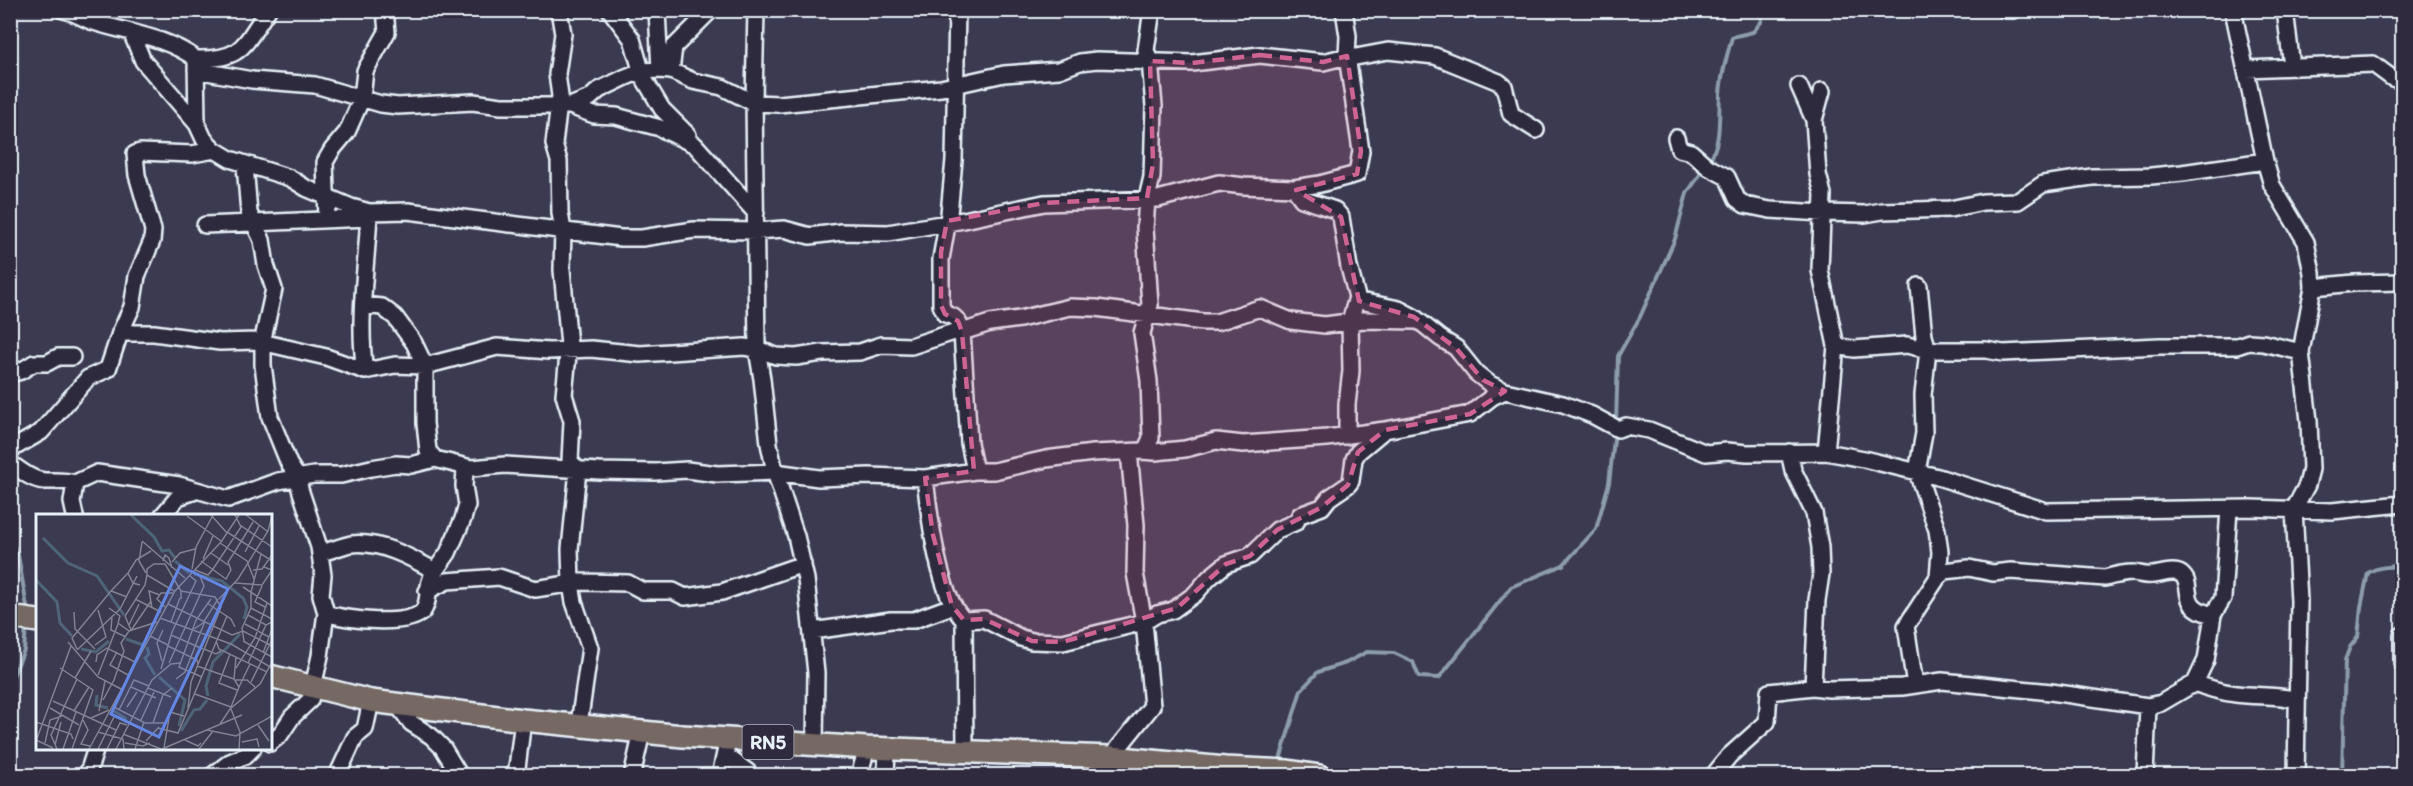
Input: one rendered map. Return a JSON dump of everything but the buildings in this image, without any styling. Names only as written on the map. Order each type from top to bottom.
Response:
[{"type":"highway","points":[[12,617],[36,621]]},
{"type":"highway","name":"RN5","points":[[272,676],[371,701],[642,732],[726,747],[815,745],[1111,757],[1225,768],[1279,770],[1320,776]]},
{"type":"street","points":[[63,10],[94,22],[175,46],[196,64],[252,80],[315,86],[381,104],[398,106],[473,102],[501,106],[564,106],[590,114],[616,116],[660,128],[695,145]]},
{"type":"street","points":[[196,64],[219,59],[243,48],[268,10]]},
{"type":"street","points":[[327,219],[325,162],[347,132],[362,98],[365,71],[387,32],[385,10]]},
{"type":"street","points":[[559,10],[563,34],[557,74],[564,106],[555,144],[559,161],[560,213],[563,230],[562,270],[568,351],[564,394],[572,421],[570,461],[578,470],[570,549],[571,584],[574,602],[590,648],[579,724]]},
{"type":"street","points":[[610,10],[632,39],[641,71],[662,109],[685,130],[695,145],[756,213]]},
{"type":"street","points":[[657,10],[665,70]]},
{"type":"street","points":[[665,70],[674,46],[711,10]]},
{"type":"street","points":[[756,10],[754,103],[757,348],[765,401],[765,424],[776,472],[803,564],[816,673],[815,745]]},
{"type":"street","points":[[957,10],[954,160],[941,252],[941,305],[945,314],[952,315],[958,321],[962,332],[969,443],[975,471]]},
{"type":"street","points":[[1135,451],[1149,444],[1151,438],[1149,381],[1142,333],[1150,290],[1145,228],[1153,164],[1154,106],[1150,61],[1146,50],[1152,10]]},
{"type":"street","points":[[205,225],[327,219],[408,211],[621,238],[642,238],[694,230],[784,229],[810,236],[841,232],[888,233],[947,221],[964,220],[1044,202],[1158,199],[1219,183],[1294,188],[1320,184],[1357,174],[1361,151],[1347,56],[1348,36],[1344,10]]},
{"type":"street","points":[[2005,10],[2014,10]]},
{"type":"street","points":[[2233,10],[2265,161],[2272,185],[2306,242],[2313,287],[2301,352],[2310,421],[2311,469],[2307,486],[2294,509],[2299,601],[2296,776]]},
{"type":"street","points":[[2285,10],[2292,67]]},
{"type":"street","points":[[131,32],[144,61],[197,124],[204,139],[215,150],[245,165],[290,178],[306,188],[368,215]]},
{"type":"street","points":[[564,106],[641,71],[665,70],[693,81],[722,87],[754,103],[795,103],[956,85],[1004,74],[1059,70],[1080,62],[1192,63],[1260,55],[1323,62],[1347,56],[1356,57],[1388,51],[1435,56],[1502,84],[1511,114],[1536,130]]},
{"type":"street","points":[[196,64],[197,124]]},
{"type":"street","points":[[2246,69],[2373,64],[2392,78],[2403,81]]},
{"type":"street","points":[[1799,86],[1814,120],[1818,174],[1823,194],[1820,270],[1836,346],[1826,452]]},
{"type":"street","points":[[1814,120],[1822,91]]},
{"type":"street","points":[[1676,138],[1679,149],[1691,152],[1708,167],[1727,177],[1737,199],[1745,206],[1823,213],[1865,214],[1882,211],[1950,209],[1983,202],[2018,201],[2043,184],[2092,177],[2182,173],[2265,161]]},
{"type":"street","points":[[10,450],[40,432],[88,378],[108,369],[120,333],[132,307],[135,284],[152,241],[153,230],[137,175],[135,154],[140,152],[192,154],[215,150]]},
{"type":"street","points":[[245,165],[252,222],[262,240],[266,265],[274,289],[266,319],[263,365],[270,417],[292,470],[298,478],[320,553],[323,575],[321,595],[326,614],[315,687],[308,704],[292,717],[280,735],[272,741]]},
{"type":"street","points":[[1294,188],[1302,198],[1335,210],[1341,217],[1349,267],[1357,297],[1350,322],[1351,371],[1347,404],[1347,436]]},
{"type":"street","points":[[364,371],[363,305],[368,215]]},
{"type":"street","points":[[2313,287],[2403,282]]},
{"type":"street","points":[[1919,286],[1924,336],[1928,350],[1923,395],[1924,432],[1917,472],[1938,536],[1940,552],[1938,576]]},
{"type":"street","points":[[1357,297],[1362,302],[1399,309],[1456,348],[1483,380],[1505,391],[1563,404],[1592,415],[1618,429],[1626,426],[1649,430],[1706,453],[1727,451],[1826,452],[1917,472],[2046,511],[2229,509],[2354,511],[2403,504]]},
{"type":"street","points":[[363,305],[382,307],[395,317],[414,343],[425,366],[425,423],[428,451],[435,459]]},
{"type":"street","points":[[120,333],[154,333],[220,342],[248,340],[326,357],[364,371],[395,365],[425,366],[497,347],[568,351],[591,349],[640,354],[731,347],[757,348],[776,356],[796,357],[822,353],[860,352],[881,345],[911,346],[990,323],[1020,320],[1070,308],[1096,308],[1217,322],[1260,308],[1291,321],[1325,325],[1350,322],[1416,321]]},
{"type":"street","points":[[1836,346],[1854,349],[1900,345],[1928,350],[1986,350],[2003,353],[2140,346],[2236,346],[2249,342],[2301,352]]},
{"type":"street","points":[[10,374],[21,372],[30,364],[47,363],[58,357],[72,357]]},
{"type":"street","points":[[10,463],[24,473],[42,480],[75,483],[97,473],[179,485],[228,499],[265,484],[298,478],[341,476],[371,468],[396,464],[411,465],[435,459],[465,468],[505,465],[578,470],[655,472],[687,470],[717,474],[776,472],[819,478],[869,476],[925,478],[975,471],[994,471],[1046,459],[1185,449],[1216,441],[1243,444],[1347,436],[1470,414],[1492,397],[1505,391]]},
{"type":"street","points":[[964,620],[984,619],[1028,640],[1058,642],[1144,622],[1157,614],[1177,608],[1226,564],[1250,556],[1277,530],[1296,522],[1300,515],[1322,507],[1329,498],[1350,483],[1354,459],[1358,452],[1385,430]]},
{"type":"street","points":[[1111,757],[1152,706],[1144,622],[1135,573],[1135,451]]},
{"type":"street","points":[[1789,452],[1792,470],[1814,513],[1820,547],[1821,574],[1817,600],[1813,687]]},
{"type":"street","points":[[326,614],[351,620],[391,620],[413,616],[423,611],[428,599],[429,580],[448,553],[463,519],[467,505],[464,486],[465,468]]},
{"type":"street","points":[[925,478],[933,535],[952,606],[964,620],[965,752]]},
{"type":"street","points":[[75,483],[72,502],[75,514]]},
{"type":"street","points":[[164,514],[178,497],[196,491]]},
{"type":"street","points":[[1713,776],[1729,756],[1767,722],[1770,692],[1813,687],[1836,690],[1942,681],[2052,692],[2148,706],[2161,703],[2195,683],[2206,660],[2213,615],[2223,597],[2229,509]]},
{"type":"street","points":[[320,553],[354,544],[373,546],[388,549],[435,571]]},
{"type":"street","points":[[427,591],[442,582],[456,579],[499,577],[535,590],[595,581],[628,583],[643,591],[656,593],[673,591],[685,597],[722,592],[803,564]]},
{"type":"street","points":[[1914,685],[1906,626],[1909,618],[1938,576],[1958,568],[1986,570],[1993,573],[2011,571],[2106,578],[2120,574],[2150,576],[2176,573],[2182,575],[2184,579],[2190,602],[2202,612],[2213,615]]},
{"type":"street","points":[[812,631],[891,620],[914,620],[952,606]]},
{"type":"street","points":[[2403,635],[2403,663]]},
{"type":"street","points":[[2195,683],[2213,690],[2238,694],[2283,696],[2297,700]]},
{"type":"street","points":[[337,776],[355,737],[365,729],[371,701]]},
{"type":"street","points":[[396,703],[411,723],[431,736],[443,748],[460,776]]},
{"type":"street","points":[[2145,776],[2148,706]]},
{"type":"street","points":[[516,776],[523,720]]},
{"type":"street","points":[[632,776],[642,732]]},
{"type":"street","points":[[720,776],[726,747]]},
{"type":"street","points":[[726,747],[749,776]]},
{"type":"street","points":[[859,776],[877,748]]},
{"type":"street","points":[[877,748],[886,776]]},
{"type":"street","points":[[87,776],[95,750]]},
{"type":"street","points":[[212,776],[251,750]]},
{"type":"highlighted area","points":[[1260,55],[1323,62],[1347,56],[1361,151],[1357,174],[1296,190],[1341,217],[1359,301],[1414,317],[1456,348],[1483,380],[1505,391],[1470,414],[1385,430],[1358,452],[1348,485],[1322,507],[1277,530],[1250,556],[1226,564],[1177,608],[1063,642],[1032,641],[984,619],[964,620],[952,606],[933,535],[925,478],[974,471],[962,332],[958,321],[945,314],[941,305],[941,252],[947,221],[1044,203],[1147,198],[1153,164],[1150,61],[1192,63]]},
{"type":"waterway","points":[[1708,163],[1718,135],[1721,84],[1732,37],[1753,32],[1762,21],[1760,10]]},
{"type":"waterway","points":[[1616,423],[1618,356],[1640,317],[1675,239],[1687,193],[1704,169]]},
{"type":"waterway","points":[[1279,763],[1301,690],[1318,672],[1346,663],[1367,652],[1394,653],[1413,662],[1419,677],[1439,678],[1511,587],[1563,565],[1596,529],[1609,483],[1615,431]]},
{"type":"waterway","points":[[10,536],[18,555],[28,613]]},
{"type":"waterway","points":[[2342,776],[2345,660],[2350,647],[2358,637],[2368,573],[2372,570],[2402,565]]},
{"type":"waterway","points":[[10,683],[24,650],[26,626]]}]
